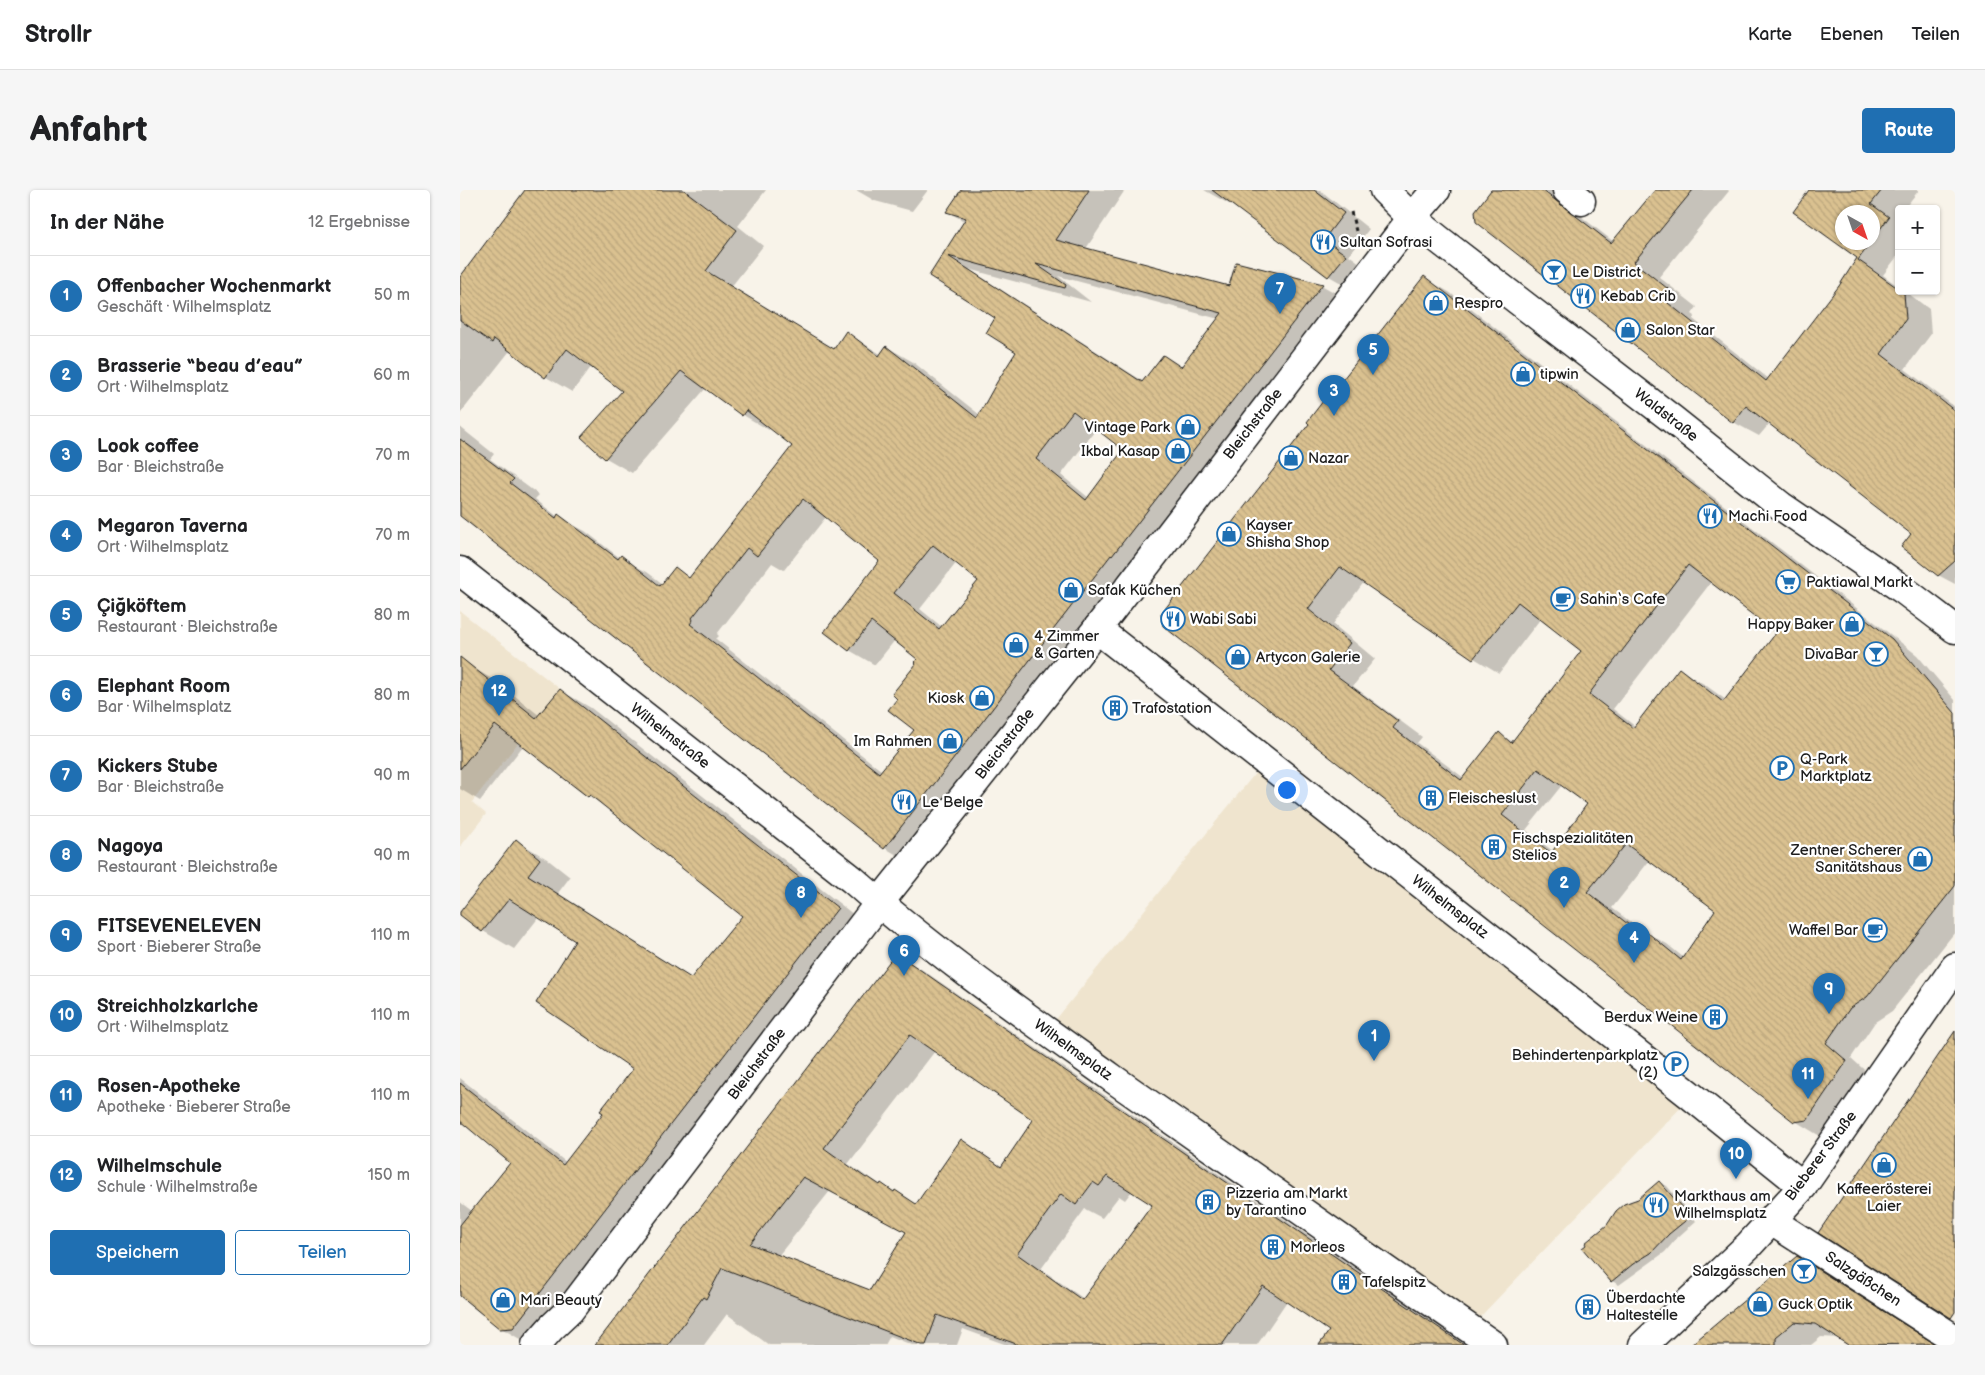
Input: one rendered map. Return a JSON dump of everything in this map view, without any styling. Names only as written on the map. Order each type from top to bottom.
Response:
[{"type":"street","name":"Waldstraße","points":[[1384,190],[1412,218],[1781,506],[1905,591],[1955,629]]},
{"type":"street","name":"Bleichstraße","points":[[536,1345],[550,1328],[570,1310],[879,903],[1096,629],[1412,218],[1436,190]]},
{"type":"street","name":"Wilhelmstraße","points":[[460,571],[846,874],[879,903]]},
{"type":"street","name":"Wilhelmsplatz","points":[[1096,629],[1690,1094],[1803,1186]]},
{"type":"street","name":"Wilhelmsplatz","points":[[879,903],[914,933],[1072,1049],[1281,1198],[1494,1345]]},
{"type":"street","name":"Bieberer Straße","points":[[1643,1345],[1735,1258],[1803,1186],[1955,967]]},
{"type":"street","name":"Salzgäßchen","points":[[1770,1220],[1955,1339]]},
{"type":"path","points":[[1351,212],[1356,231]]},
{"type":"shaded area","points":[[460,611],[560,689],[472,802],[486,814],[460,847]]},
{"type":"shaded area","points":[[1261,766],[1688,1100],[1478,1319],[1053,1023]]},
{"type":"building","points":[[525,190],[684,190],[737,230],[706,271],[834,349],[846,331],[879,356],[886,346],[977,418],[1016,352],[986,333],[995,318],[929,276],[966,218],[946,212],[961,190],[1089,190],[1056,240],[1229,286],[1236,262],[1323,284],[884,849],[460,516],[460,439],[514,479],[510,483],[556,518],[558,514],[618,559],[621,555],[660,586],[675,567],[689,578],[792,446],[746,410],[742,416],[681,371],[605,459],[581,437],[622,391],[567,349],[545,378],[494,339],[492,343],[460,320],[460,277]],"holes":[[[948,256],[1065,288],[1066,285],[1036,264],[1222,313],[1181,367],[1163,355],[1142,382]],[[1073,411],[1123,450],[1086,500],[1036,459]],[[803,499],[879,561],[824,632],[849,651],[871,622],[917,659],[914,662],[916,664],[892,694],[897,699],[888,710],[914,730],[879,773],[690,624],[693,620],[692,618],[747,548],[757,556]],[[933,545],[978,581],[939,629],[894,593]]]},
{"type":"building","points":[[1212,190],[1314,190],[1344,213],[1324,239],[1346,255],[1328,277]]},
{"type":"building","points":[[1491,190],[1542,190],[1611,243],[1655,190],[1693,190],[1634,262],[1672,292],[1667,298],[1670,301],[1668,303],[1766,381],[1839,286],[1857,258],[1846,250],[1865,250],[1858,260],[1895,286],[1895,295],[1904,295],[1906,319],[1881,354],[1955,411],[1955,561],[1938,576],[1901,547],[1911,534],[1746,406],[1733,423],[1476,222],[1475,211]]},
{"type":"building","points":[[1809,190],[1882,190],[1871,204],[1872,205],[1835,205],[1835,242],[1793,212]]},
{"type":"building","points":[[1880,210],[1889,217],[1880,229]]},
{"type":"building","points":[[1424,276],[1892,639],[1955,713],[1955,886],[1867,997],[1850,1008],[1826,1043],[1847,1061],[1807,1120],[1794,1122],[1163,626],[1161,614],[1309,424],[1307,422],[1330,392],[1332,393]],"holes":[[[1688,565],[1776,633],[1723,702],[1679,668],[1633,728],[1589,694]],[[1340,567],[1473,659],[1518,602],[1581,651],[1511,743],[1499,732],[1461,780],[1393,728],[1398,721],[1329,670],[1350,643],[1308,609]],[[1538,769],[1587,804],[1551,853],[1502,815]],[[1626,844],[1715,910],[1681,960],[1642,928],[1638,932],[1587,892]]]},
{"type":"building","points":[[460,657],[536,718],[560,689],[838,908],[513,1328],[500,1329],[460,1296],[460,1225],[510,1163],[460,1121],[460,1083],[563,1165],[603,1113],[600,1111],[633,1069],[536,1003],[575,941],[509,899],[482,932],[460,915],[460,912],[516,839],[540,859],[528,875],[691,978],[742,916],[590,795],[588,797],[495,725],[460,769]]},
{"type":"building","points":[[896,953],[1464,1345],[1319,1345],[1329,1331],[1263,1286],[1222,1345],[1019,1345],[937,1315],[926,1345],[922,1345],[722,1268],[706,1299],[703,1297],[668,1345],[595,1345]],"holes":[[[910,1035],[1033,1120],[1001,1167],[961,1139],[916,1204],[895,1190],[894,1192],[881,1183],[880,1185],[868,1177],[866,1178],[824,1148]],[[1107,1176],[1152,1205],[1082,1300],[1017,1254],[1061,1194],[1076,1205],[1093,1182],[1099,1186]],[[803,1177],[906,1232],[870,1290],[750,1244]]]},
{"type":"building","points":[[1955,1031],[1955,1312],[1951,1318],[1818,1233]]},
{"type":"building","points":[[1659,1181],[1690,1217],[1669,1234],[1651,1253],[1633,1264],[1611,1282],[1582,1248],[1586,1245],[1585,1243],[1607,1225],[1616,1211],[1624,1204],[1638,1199]]},
{"type":"building","points":[[1797,1256],[1935,1344],[1848,1345],[1815,1324],[1794,1322],[1776,1337],[1776,1345],[1691,1345]]},
{"type":"place","name":"Sultan Sofrasi","points":[[1323,242]]},
{"type":"place","name":"Le District","points":[[1554,272]]},
{"type":"place","name":"Kebab Crib","points":[[1583,296]]},
{"type":"place","name":"Respro","points":[[1436,303]]},
{"type":"place","name":"Kickers Stube","points":[[1280,314]]},
{"type":"place","name":"Salon Star","points":[[1628,330]]},
{"type":"place","name":"tipwin","points":[[1523,374]]},
{"type":"place","name":"Çiğköftem","points":[[1373,375]]},
{"type":"place","name":"Look coffee","points":[[1334,416]]},
{"type":"place","name":"Vintage Park","points":[[1188,427]]},
{"type":"place","name":"Ikbal Kasap","points":[[1178,451]]},
{"type":"place","name":"Nazar","points":[[1291,458]]},
{"type":"place","name":"Machi Food","points":[[1710,516]]},
{"type":"place","name":"Kayser Shisha Shop","points":[[1229,534]]},
{"type":"place","name":"Paktiawal Markt","points":[[1788,582]]},
{"type":"place","name":"Safak Küchen","points":[[1071,590]]},
{"type":"place","name":"Sahin‘s Cafe","points":[[1563,599]]},
{"type":"place","name":"Wabi Sabi","points":[[1173,619]]},
{"type":"place","name":"Happy Baker","points":[[1852,624]]},
{"type":"place","name":"4 Zimmer & Garten","points":[[1016,645]]},
{"type":"place","name":"DivaBar","points":[[1876,654]]},
{"type":"place","name":"Artycon Galerie","points":[[1238,657]]},
{"type":"place","name":"Kiosk","points":[[982,698]]},
{"type":"place","name":"Trafostation","points":[[1115,708]]},
{"type":"place","name":"Wilhelmschule","points":[[499,716]]},
{"type":"place","name":"Im Rahmen","points":[[950,741]]},
{"type":"place","name":"Q-Park Marktplatz","points":[[1782,768]]},
{"type":"place","name":"Fleischeslust","points":[[1431,798]]},
{"type":"place","name":"Le Belge","points":[[904,802]]},
{"type":"place","name":"Fischspezialitäten Stelios","points":[[1494,847]]},
{"type":"place","name":"Zentner Scherer Sanitätshaus","points":[[1920,859]]},
{"type":"place","name":"Brasserie “beau d’eau”","points":[[1564,908]]},
{"type":"place","name":"Nagoya","points":[[801,918]]},
{"type":"place","name":"Waffel Bar","points":[[1875,930]]},
{"type":"place","name":"Megaron Taverna","points":[[1634,963]]},
{"type":"place","name":"Elephant Room","points":[[904,976]]},
{"type":"place","name":"FITSEVENELEVEN","points":[[1829,1014]]},
{"type":"place","name":"Berdux Weine","points":[[1715,1017]]},
{"type":"place","name":"Offenbacher Wochenmarkt","points":[[1374,1061]]},
{"type":"place","name":"Behindertenparkplatz (2)","points":[[1676,1064]]},
{"type":"place","name":"Rosen-Apotheke","points":[[1808,1099]]},
{"type":"place","name":"Kaffeerösterei Laier","points":[[1884,1165]]},
{"type":"place","name":"Streichholzkarlche","points":[[1736,1179]]},
{"type":"place","name":"Pizzeria am Markt by Tarantino","points":[[1208,1202]]},
{"type":"place","name":"Markthaus am Wilhelmsplatz","points":[[1656,1205]]},
{"type":"place","name":"Morleos","points":[[1273,1247]]},
{"type":"place","name":"Salzgässchen","points":[[1804,1271]]},
{"type":"place","name":"Tafelspitz","points":[[1344,1282]]},
{"type":"place","name":"Mari Beauty","points":[[503,1300]]},
{"type":"place","name":"Guck Optik","points":[[1760,1304]]},
{"type":"place","name":"Überdachte Haltestelle","points":[[1588,1307]]}]
